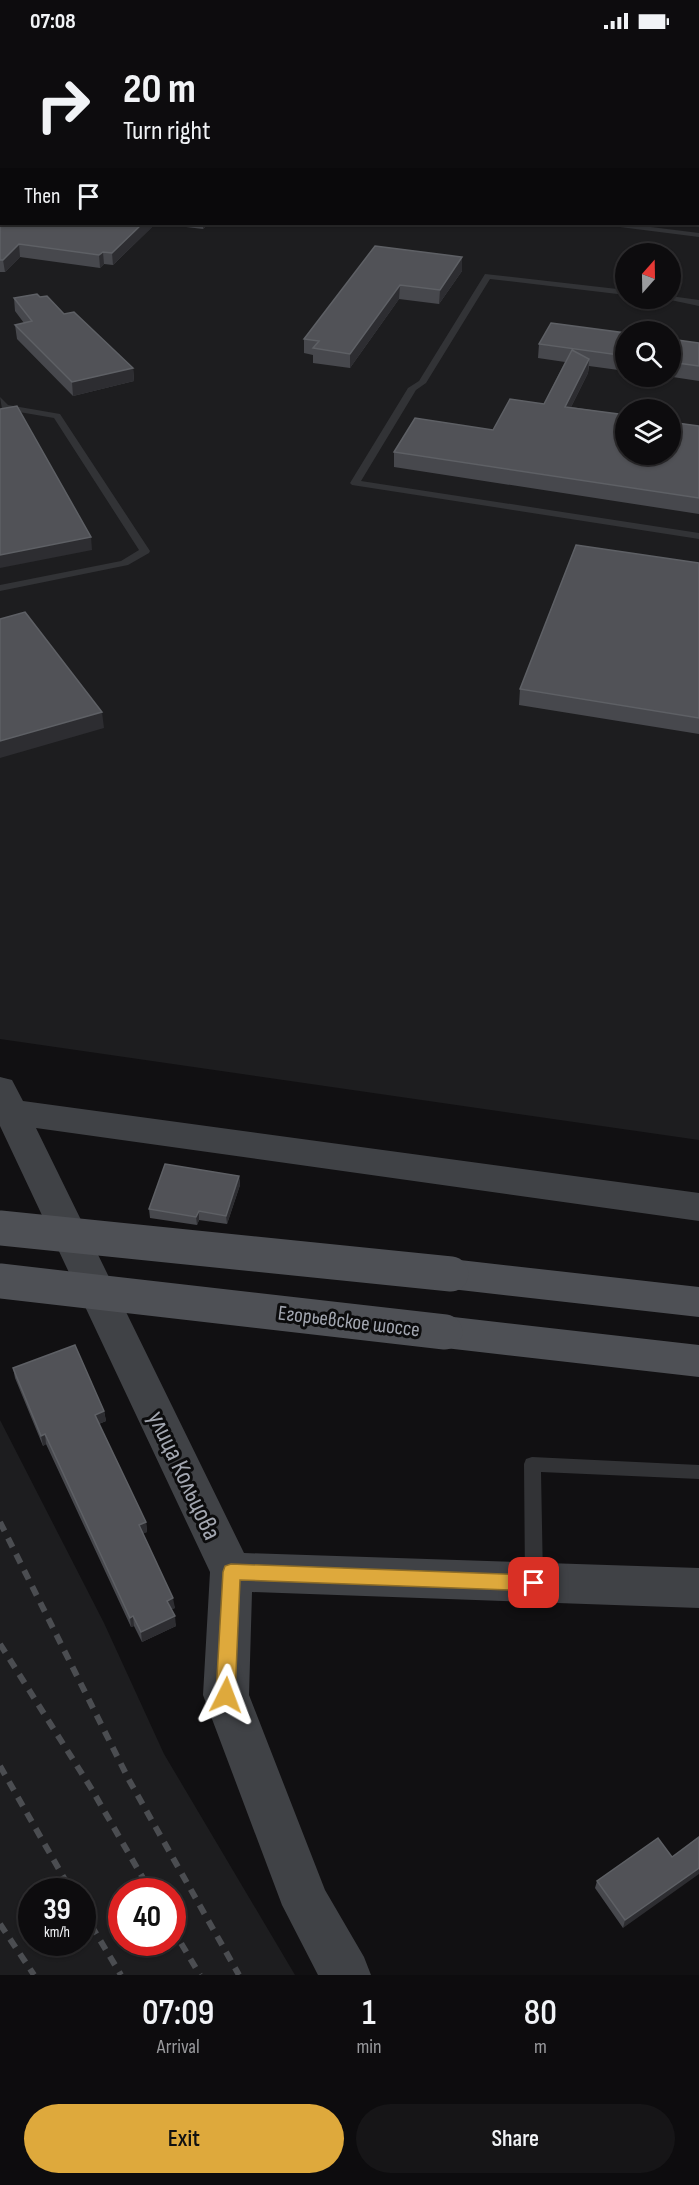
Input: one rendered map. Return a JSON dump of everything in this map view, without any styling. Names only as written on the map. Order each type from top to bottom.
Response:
[{"type":"main road","points":[[0,1228],[699,1302]]},
{"type":"main road","name":"Егорьевское шоссе","points":[[0,1281],[699,1361]]},
{"type":"street","points":[[6,1100],[699,1207]]},
{"type":"street","name":"улица Кольцова","points":[[6,1100],[231,1572],[226,1695],[306,1905],[346,1975]]},
{"type":"street","points":[[231,1572],[699,1588]]},
{"type":"lane","points":[[620,225],[699,235]]},
{"type":"lane","points":[[615,292],[488,276],[422,383],[413,388],[355,483],[699,536]]},
{"type":"lane","points":[[681,300],[699,303]]},
{"type":"lane","points":[[0,588],[124,563],[145,551],[57,416],[2,405]]},
{"type":"lane","points":[[534,1583],[532,1464],[699,1472]]},
{"type":"shaded area","points":[[0,225],[699,225],[699,1140],[0,1039]]},
{"type":"shaded area","points":[[0,1420],[104,1623],[164,1754],[295,1975],[0,1975]]},
{"type":"building","points":[[0,225],[141,225],[112,253],[103,252],[99,255],[19,244],[3,260],[0,260]]},
{"type":"building","points":[[375,246],[462,257],[440,290],[400,285],[350,354],[313,348],[319,341],[304,339]]},
{"type":"building","points":[[37,294],[40,297],[47,296],[64,314],[74,312],[133,368],[72,382],[15,325],[32,321],[14,298]]},
{"type":"building","points":[[551,323],[615,332],[615,354],[539,344]]},
{"type":"building","points":[[681,341],[699,343],[699,366],[681,364]]},
{"type":"building","points":[[572,350],[589,359],[565,407],[615,414],[615,465],[681,465],[681,424],[699,426],[699,498],[394,452],[415,418],[493,430],[510,399],[544,404]]},
{"type":"building","points":[[17,406],[91,537],[0,555],[0,409]]},
{"type":"building","points":[[576,545],[699,563],[699,718],[520,689]]},
{"type":"building","points":[[25,612],[102,712],[0,741],[0,619]]},
{"type":"building","points":[[165,1164],[239,1176],[226,1216],[199,1211],[196,1217],[149,1209]]},
{"type":"building","points":[[75,1345],[104,1411],[95,1415],[146,1522],[139,1525],[173,1598],[167,1601],[175,1616],[141,1632],[133,1616],[130,1618],[45,1434],[41,1436],[13,1368]]},
{"type":"building","points":[[699,1837],[699,1868],[625,1920],[597,1881],[658,1838],[672,1857]]},
{"type":"railway","points":[[0,1522],[129,1780],[239,1975]]},
{"type":"railway","points":[[0,1644],[91,1788],[143,1878]]},
{"type":"railway","points":[[0,1766],[64,1878]]},
{"type":"railway","points":[[0,1924],[34,1975]]},
{"type":"railway","points":[[96,1933],[121,1975]]},
{"type":"railway","points":[[186,1952],[200,1975]]},
{"type":"route","points":[[226,1695],[231,1572],[534,1583]]}]
